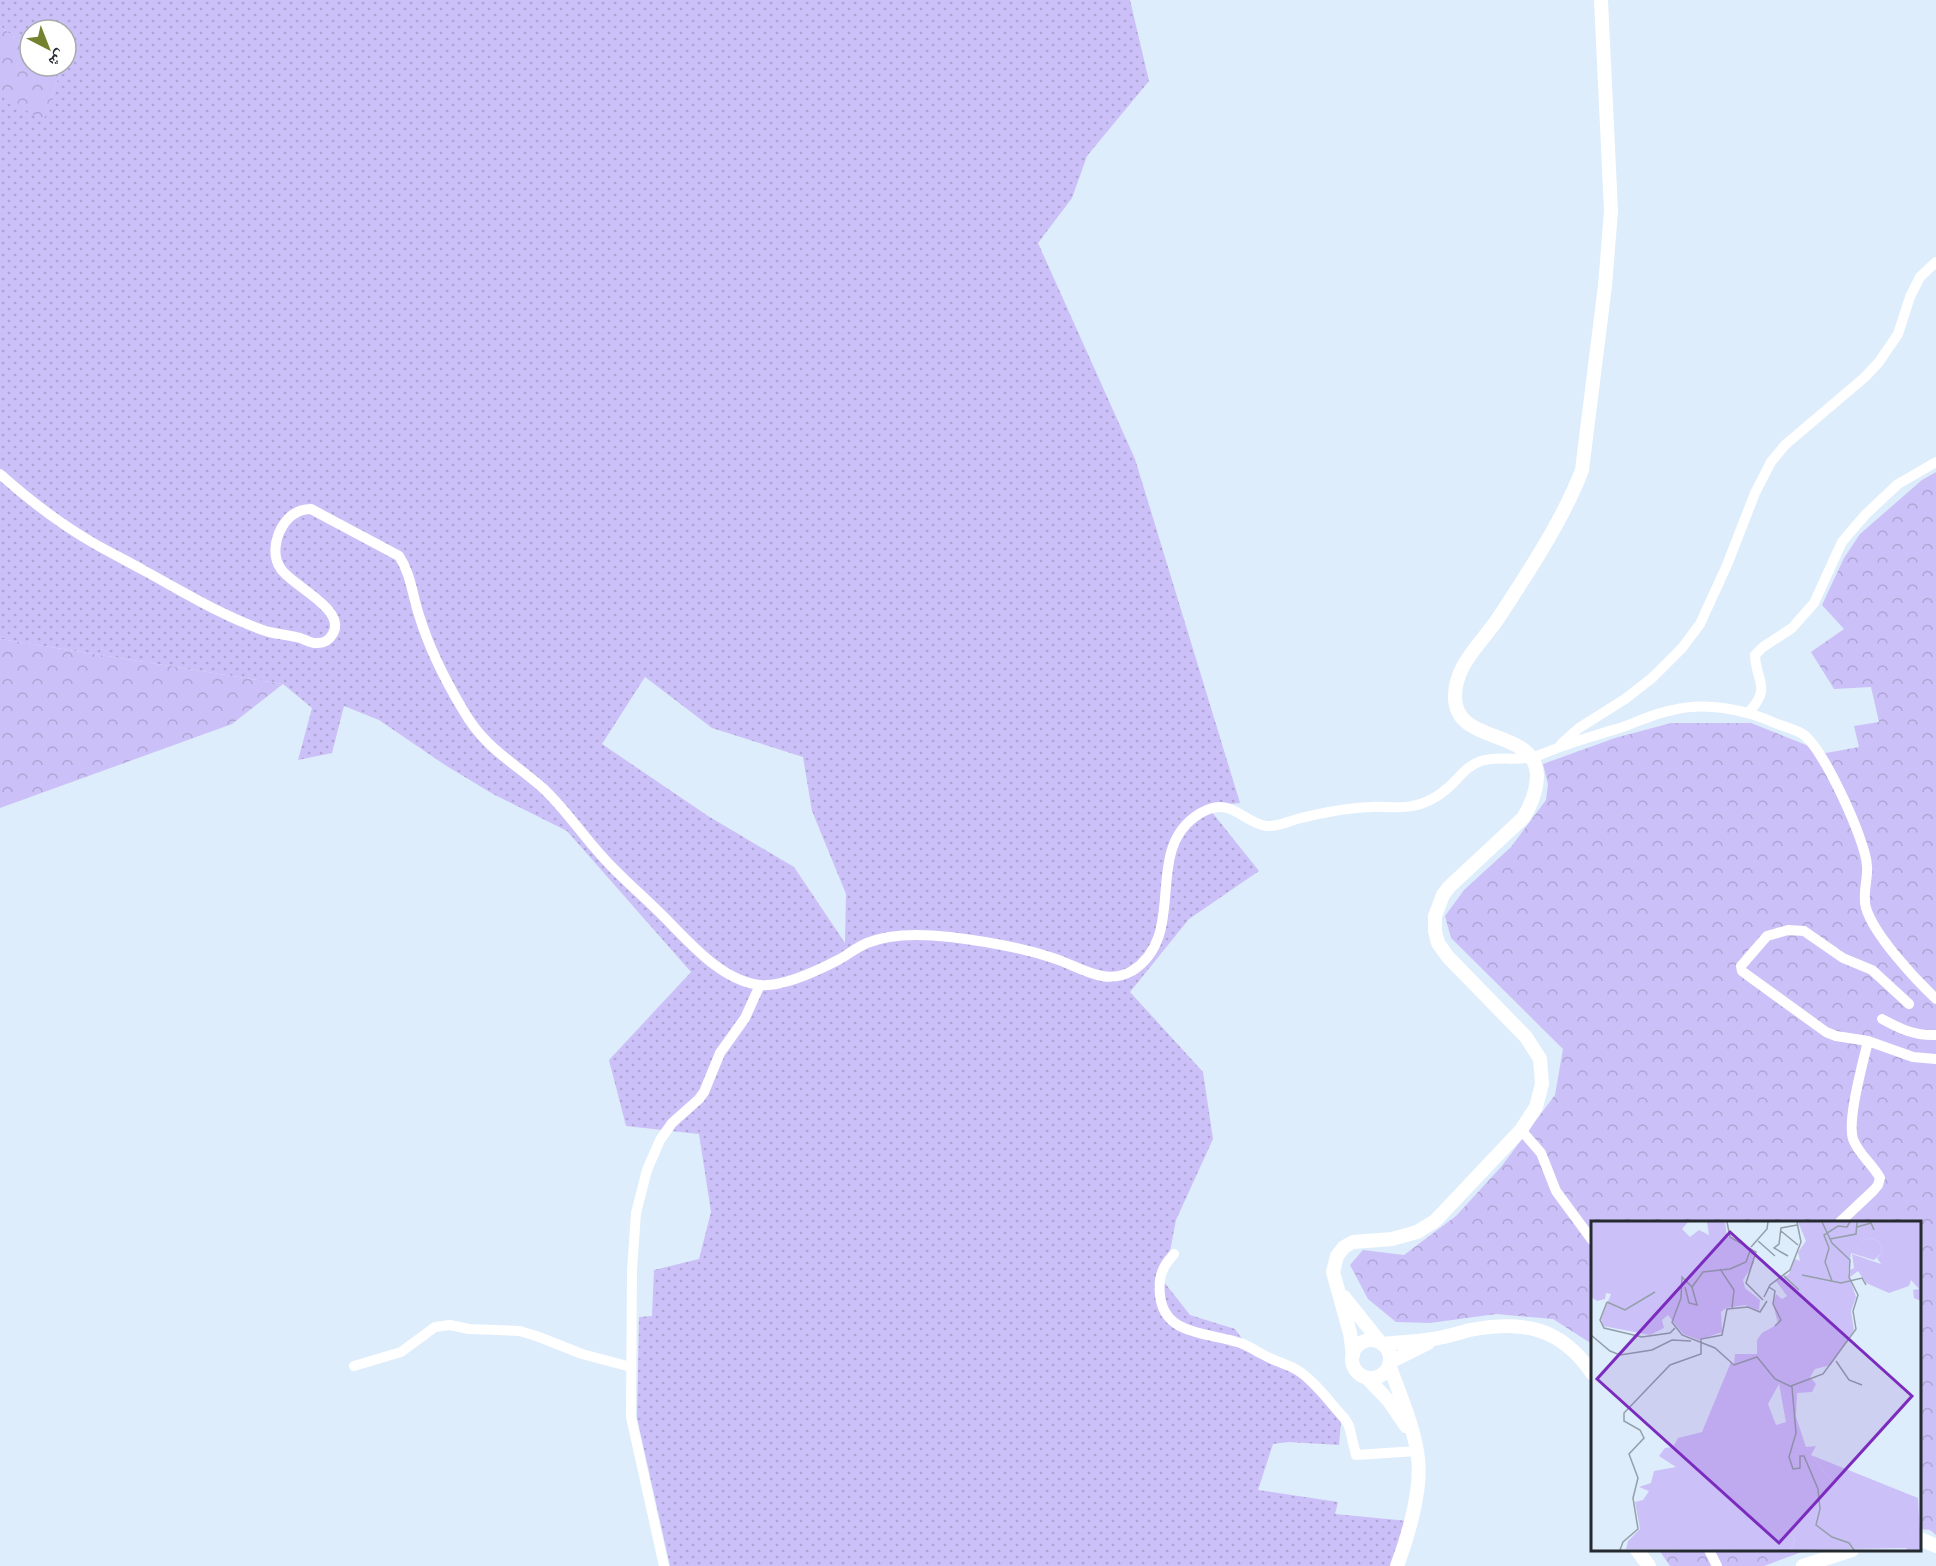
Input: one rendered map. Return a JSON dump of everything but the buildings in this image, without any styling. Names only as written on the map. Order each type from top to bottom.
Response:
[{"type":"main road","points":[[1415,1445],[1389,1401],[1354,1366],[1350,1333],[1333,1272],[1334,1264],[1344,1247],[1353,1242],[1392,1239],[1417,1232],[1435,1221],[1521,1130],[1540,1096],[1542,1071],[1540,1059],[1526,1037],[1448,957],[1438,943],[1434,931],[1438,904],[1449,887],[1523,818],[1530,806],[1537,782],[1537,769],[1533,758],[1526,751],[1464,720],[1455,701],[1456,681],[1461,669],[1500,616],[1543,546],[1575,488],[1582,470],[1605,286],[1611,211],[1601,0]]},
{"type":"main road","points":[[1339,1288],[1348,1303],[1387,1349],[1415,1445],[1418,1468],[1414,1505],[1397,1566]]},
{"type":"main road","points":[[1353,1355],[1364,1342],[1435,1339],[1488,1327],[1520,1326],[1560,1338],[1575,1350],[1591,1370]]},
{"type":"main road","points":[[1367,1378],[1381,1376],[1390,1364],[1435,1339]]},
{"type":"main road","points":[[1921,1539],[1936,1546]]},
{"type":"main road","points":[[1638,1551],[1649,1566]]},
{"type":"main road","points":[[1803,1566],[1849,1551]]},
{"type":"street","points":[[1557,747],[1579,728],[1625,699],[1652,678],[1682,648],[1700,624],[1727,565],[1755,493],[1771,462],[1785,445],[1865,377],[1879,362],[1898,334],[1910,297],[1920,277],[1936,262]]},
{"type":"street","points":[[1749,712],[1760,699],[1762,687],[1755,655],[1762,647],[1792,628],[1814,603],[1842,542],[1865,515],[1898,484],[1936,462]]},
{"type":"street","points":[[0,474],[55,518],[95,544],[184,592],[250,624],[270,632],[299,637],[314,644],[323,643],[332,637],[336,622],[323,603],[280,569],[274,550],[281,528],[291,514],[303,509],[311,509],[399,556],[408,569],[419,616],[437,662],[478,733],[494,751],[543,788],[603,857],[713,962],[739,979],[760,985],[783,982],[828,965],[864,944],[892,936],[943,936],[990,943],[1055,959],[1101,976],[1116,977],[1137,967],[1157,943],[1165,913],[1168,856],[1176,837],[1197,815],[1208,810],[1225,808],[1236,810],[1267,826],[1317,814],[1365,807],[1413,806],[1437,796],[1465,769],[1478,762],[1494,759],[1533,758],[1557,747],[1672,710],[1699,707],[1749,712],[1800,732],[1808,738],[1842,795],[1863,849],[1867,865],[1864,903],[1868,912],[1879,933],[1936,999]]},
{"type":"street","points":[[1910,1004],[1872,970],[1843,958],[1804,932],[1788,930],[1763,938],[1741,966],[1742,971],[1750,978],[1826,1032],[1836,1036],[1868,1041],[1913,1057],[1936,1059]]},
{"type":"street","points":[[664,1566],[632,1428],[634,1224],[647,1170],[665,1131],[704,1092],[720,1053],[745,1018],[760,985]]},
{"type":"street","points":[[1882,1019],[1907,1032],[1936,1035]]},
{"type":"street","points":[[1841,1221],[1874,1190],[1880,1178],[1857,1146],[1851,1128],[1853,1106],[1868,1041]]},
{"type":"street","points":[[1521,1130],[1541,1153],[1556,1191],[1591,1237]]},
{"type":"street","points":[[1174,1254],[1164,1265],[1159,1282],[1161,1304],[1171,1320],[1180,1327],[1244,1345],[1298,1371],[1346,1419],[1356,1455],[1415,1445]]},
{"type":"street","points":[[354,1366],[401,1352],[435,1327],[450,1325],[469,1329],[520,1331],[582,1354],[631,1367]]},
{"type":"street","points":[[1710,1551],[1717,1566]]},
{"type":"green space","points":[[0,0],[1130,0],[1149,81],[1087,156],[1072,198],[1038,243],[1135,459],[1240,803],[1207,806],[1259,871],[1189,919],[1130,992],[1203,1072],[1213,1139],[1176,1220],[1164,1282],[1190,1315],[1235,1329],[1254,1356],[1299,1373],[1341,1422],[1339,1445],[1288,1442],[1273,1444],[1258,1490],[1338,1502],[1335,1514],[1408,1521],[1391,1566],[670,1566],[637,1418],[639,1317],[652,1316],[654,1270],[699,1259],[711,1212],[699,1134],[626,1126],[609,1060],[691,972],[567,831],[493,794],[445,765],[379,720],[344,706],[332,753],[298,760],[312,708],[283,684],[0,639],[0,100],[5,94],[43,121],[58,78],[78,78],[78,18],[18,18],[18,40],[0,26]],"holes":[[[645,677],[712,728],[803,757],[812,811],[846,894],[845,943],[794,867],[708,816],[602,744]]]},
{"type":"green space","points":[[0,26],[18,40],[18,78],[58,78],[43,122],[5,95],[0,100]]},
{"type":"green space","points":[[1936,472],[1936,1535],[1930,1530],[1921,1529],[1921,1221],[1591,1221],[1591,1343],[1553,1319],[1496,1314],[1430,1323],[1396,1322],[1368,1299],[1350,1265],[1363,1250],[1404,1255],[1456,1216],[1501,1167],[1555,1095],[1563,1049],[1451,938],[1445,916],[1464,890],[1511,847],[1546,800],[1548,784],[1543,764],[1615,738],[1671,723],[1751,723],[1826,753],[1859,747],[1854,726],[1879,722],[1871,687],[1834,689],[1811,652],[1844,629],[1822,605],[1844,558],[1860,534],[1922,480]]},
{"type":"green space","points":[[0,639],[283,684],[232,724],[0,808]]},
{"type":"green space","points":[[1660,1551],[1804,1551],[1764,1566],[1670,1566]]}]
